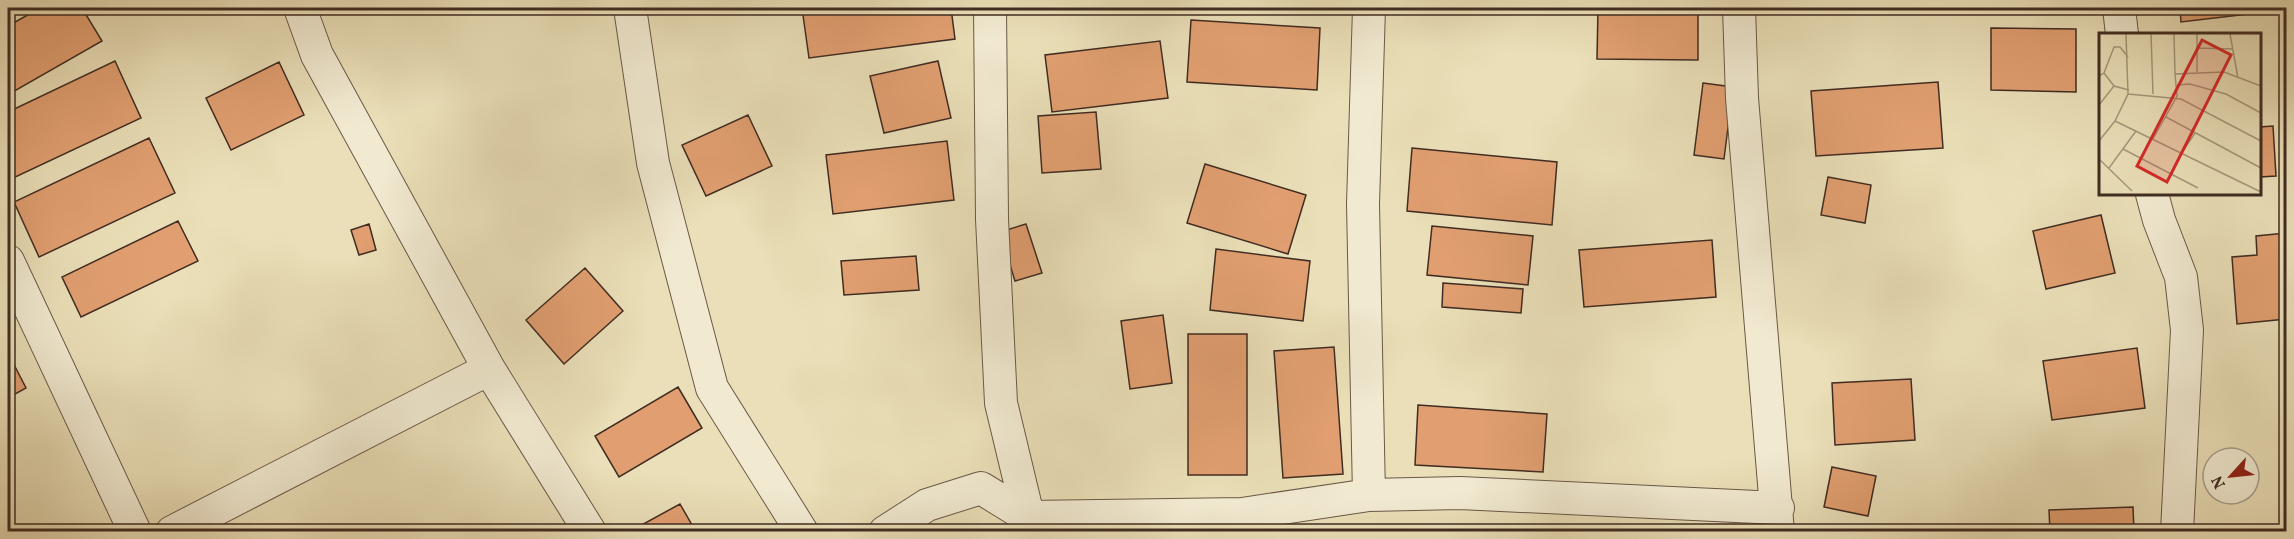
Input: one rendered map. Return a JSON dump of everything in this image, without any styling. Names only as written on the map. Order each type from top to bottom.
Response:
[{"type":"street","points":[[300,8],[316,55],[489,369],[590,531]]},
{"type":"street","points":[[630,8],[653,163],[712,388],[802,531]]},
{"type":"street","points":[[990,8],[992,219],[1001,403],[1030,524]]},
{"type":"street","points":[[1369,8],[1363,204],[1369,495]]},
{"type":"street","points":[[885,531],[927,506],[981,488],[1030,524],[1242,514],[1369,495],[1460,493],[1778,520],[1742,98],[1739,8]]},
{"type":"street","points":[[2119,8],[2122,33]]},
{"type":"street","points":[[2152,195],[2159,220],[2181,277],[2187,330],[2177,531]]},
{"type":"street","points":[[8,261],[135,531]]},
{"type":"street","points":[[172,531],[489,369]]},
{"type":"building","points":[[40,8],[82,8],[102,41],[11,93],[8,86],[8,26]]},
{"type":"building","points":[[802,8],[951,8],[955,39],[809,58]]},
{"type":"building","points":[[1598,8],[1698,8],[1698,60],[1597,59]]},
{"type":"building","points":[[2180,8],[2247,8],[2248,14],[2181,22]]},
{"type":"building","points":[[1191,20],[1320,28],[1317,90],[1187,82]]},
{"type":"building","points":[[1991,28],[2076,29],[2076,92],[1991,90]]},
{"type":"building","points":[[1160,41],[1168,98],[1052,112],[1045,55]]},
{"type":"building","points":[[115,61],[141,118],[11,179],[8,171],[8,112]]},
{"type":"building","points":[[938,61],[951,118],[884,133],[870,76]]},
{"type":"building","points":[[279,62],[304,115],[231,150],[206,98]]},
{"type":"building","points":[[1938,82],[1943,148],[1816,156],[1811,91]]},
{"type":"building","points":[[1703,83],[1733,87],[1724,159],[1694,155]]},
{"type":"building","points":[[1096,112],[1101,169],[1042,173],[1038,116]]},
{"type":"building","points":[[748,115],[772,166],[706,196],[682,145]]},
{"type":"building","points":[[2273,126],[2276,176],[2261,177],[2261,127]]},
{"type":"building","points":[[149,138],[175,193],[39,257],[14,202]]},
{"type":"building","points":[[947,141],[954,200],[833,214],[826,155]]},
{"type":"building","points":[[1412,148],[1557,162],[1552,225],[1407,211]]},
{"type":"building","points":[[1205,164],[1306,195],[1288,254],[1187,223]]},
{"type":"building","points":[[1828,177],[1871,185],[1865,223],[1821,215]]},
{"type":"building","points":[[2101,215],[2115,273],[2046,289],[2033,231]]},
{"type":"building","points":[[178,221],[198,261],[81,317],[62,277]]},
{"type":"building","points":[[369,224],[376,250],[359,255],[351,230]]},
{"type":"building","points":[[1026,224],[1042,273],[1015,281],[1000,232]]},
{"type":"building","points":[[1432,226],[1533,236],[1528,285],[1427,275]]},
{"type":"building","points":[[2286,233],[2286,319],[2237,324],[2232,257],[2257,255],[2256,236]]},
{"type":"building","points":[[1712,240],[1716,297],[1584,307],[1579,250]]},
{"type":"building","points":[[1216,249],[1310,261],[1303,321],[1210,310]]},
{"type":"building","points":[[916,256],[919,290],[844,295],[841,261]]},
{"type":"building","points":[[585,268],[623,311],[564,364],[526,320]]},
{"type":"building","points":[[1443,283],[1523,289],[1521,313],[1442,307]]},
{"type":"building","points":[[1163,315],[1172,383],[1130,389],[1121,321]]},
{"type":"building","points":[[1188,334],[1247,334],[1247,475],[1188,475]]},
{"type":"building","points":[[1334,347],[1343,474],[1283,478],[1274,351]]},
{"type":"building","points":[[2137,348],[2145,408],[2052,420],[2043,361]]},
{"type":"building","points":[[8,353],[26,388],[8,398]]},
{"type":"building","points":[[1911,379],[1915,440],[1835,445],[1832,383]]},
{"type":"building","points":[[678,387],[702,428],[619,477],[595,436]]},
{"type":"building","points":[[1418,405],[1547,414],[1543,472],[1415,465]]},
{"type":"building","points":[[1832,467],[1876,476],[1868,516],[1824,507]]},
{"type":"building","points":[[680,504],[696,532],[638,532],[636,528]]},
{"type":"building","points":[[2133,507],[2134,532],[2050,532],[2049,510]]}]
